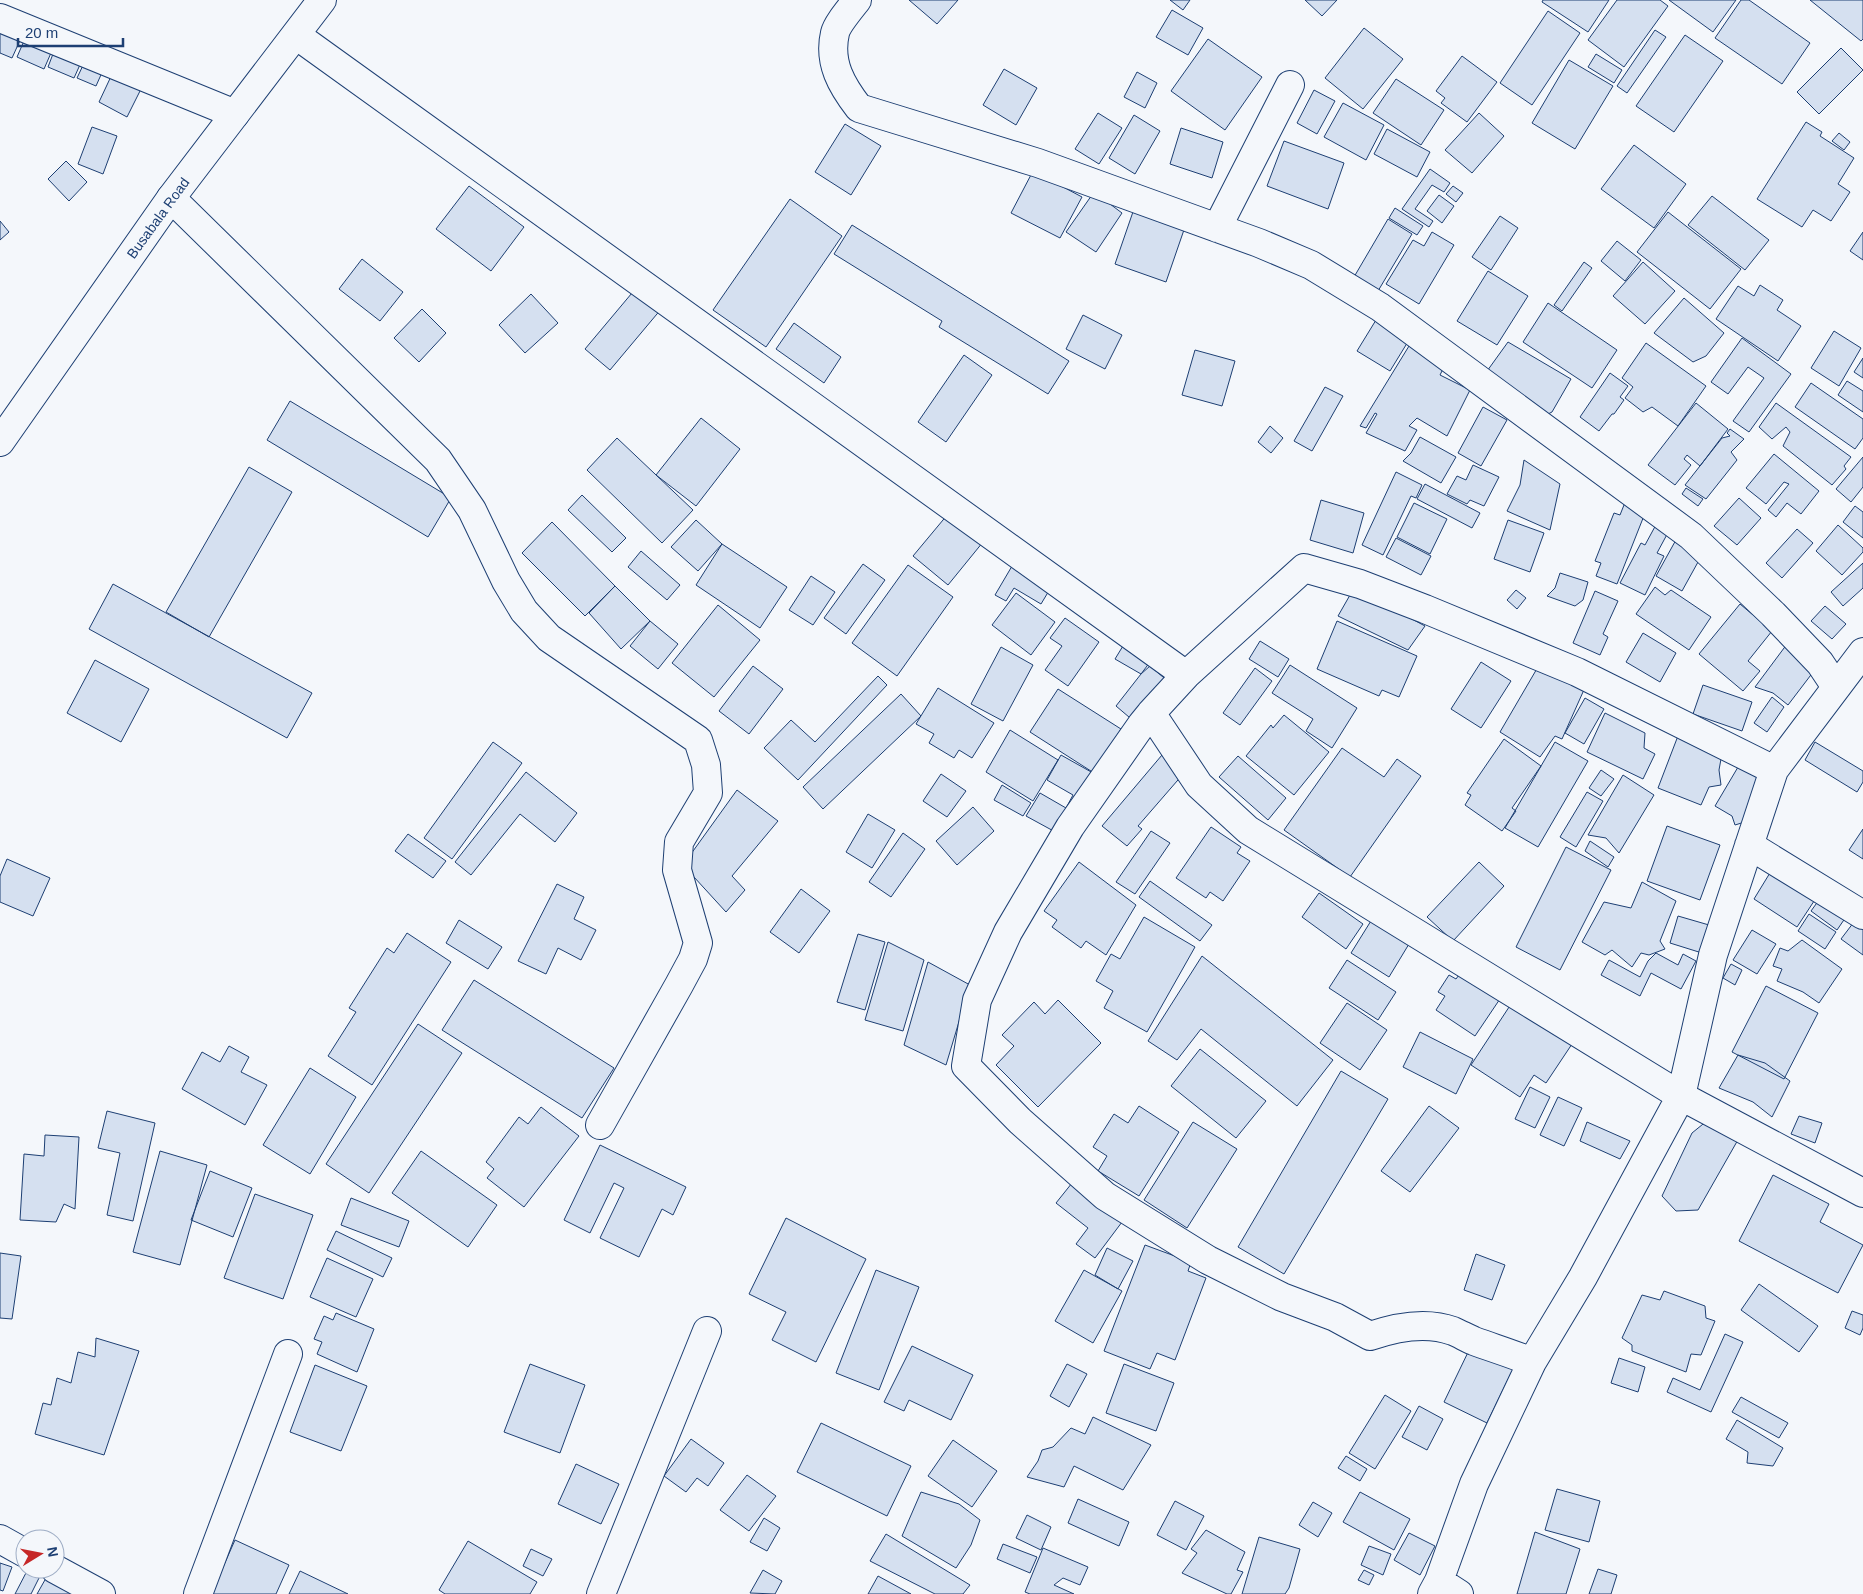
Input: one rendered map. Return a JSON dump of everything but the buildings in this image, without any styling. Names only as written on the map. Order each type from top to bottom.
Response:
[{"type":"street","name":"Busabala Road","points":[[4,428],[171,198],[322,0]]},
{"type":"street","points":[[857,0],[835,32],[834,62],[843,87],[859,108],[1038,163],[1259,243],[1311,264],[1380,307],[1691,536],[1773,614],[1820,663],[1836,687]]},
{"type":"street","points":[[0,18],[235,114]]},
{"type":"street","points":[[296,35],[1186,675]]},
{"type":"street","points":[[1217,228],[1290,85]]},
{"type":"street","points":[[171,198],[438,460],[472,510],[506,581],[524,611],[549,638],[698,740],[706,765],[708,793],[679,842],[677,870],[698,943],[693,959],[679,986],[600,1125]]},
{"type":"street","points":[[1532,1362],[1438,1327],[1414,1326],[1390,1329],[1370,1336],[1336,1317],[1282,1297],[1208,1260],[1105,1196],[1020,1121],[966,1066],[977,1000],[1008,932],[1070,827],[1142,724],[1186,675],[1304,568],[1360,584],[1576,672],[1774,770]]},
{"type":"street","points":[[1443,1590],[1474,1484],[1532,1362],[1583,1277],[1681,1096],[1713,955],[1774,770],[1863,652]]},
{"type":"street","points":[[1151,713],[1199,785],[1248,830],[1681,1096],[1863,1193]]},
{"type":"street","points":[[1749,846],[1863,915]]},
{"type":"street","points":[[601,1594],[707,1331]]},
{"type":"street","points":[[198,1594],[288,1354]]},
{"type":"street","points":[[0,1539],[15,1547]]},
{"type":"street","points":[[65,1574],[101,1594]]}]
